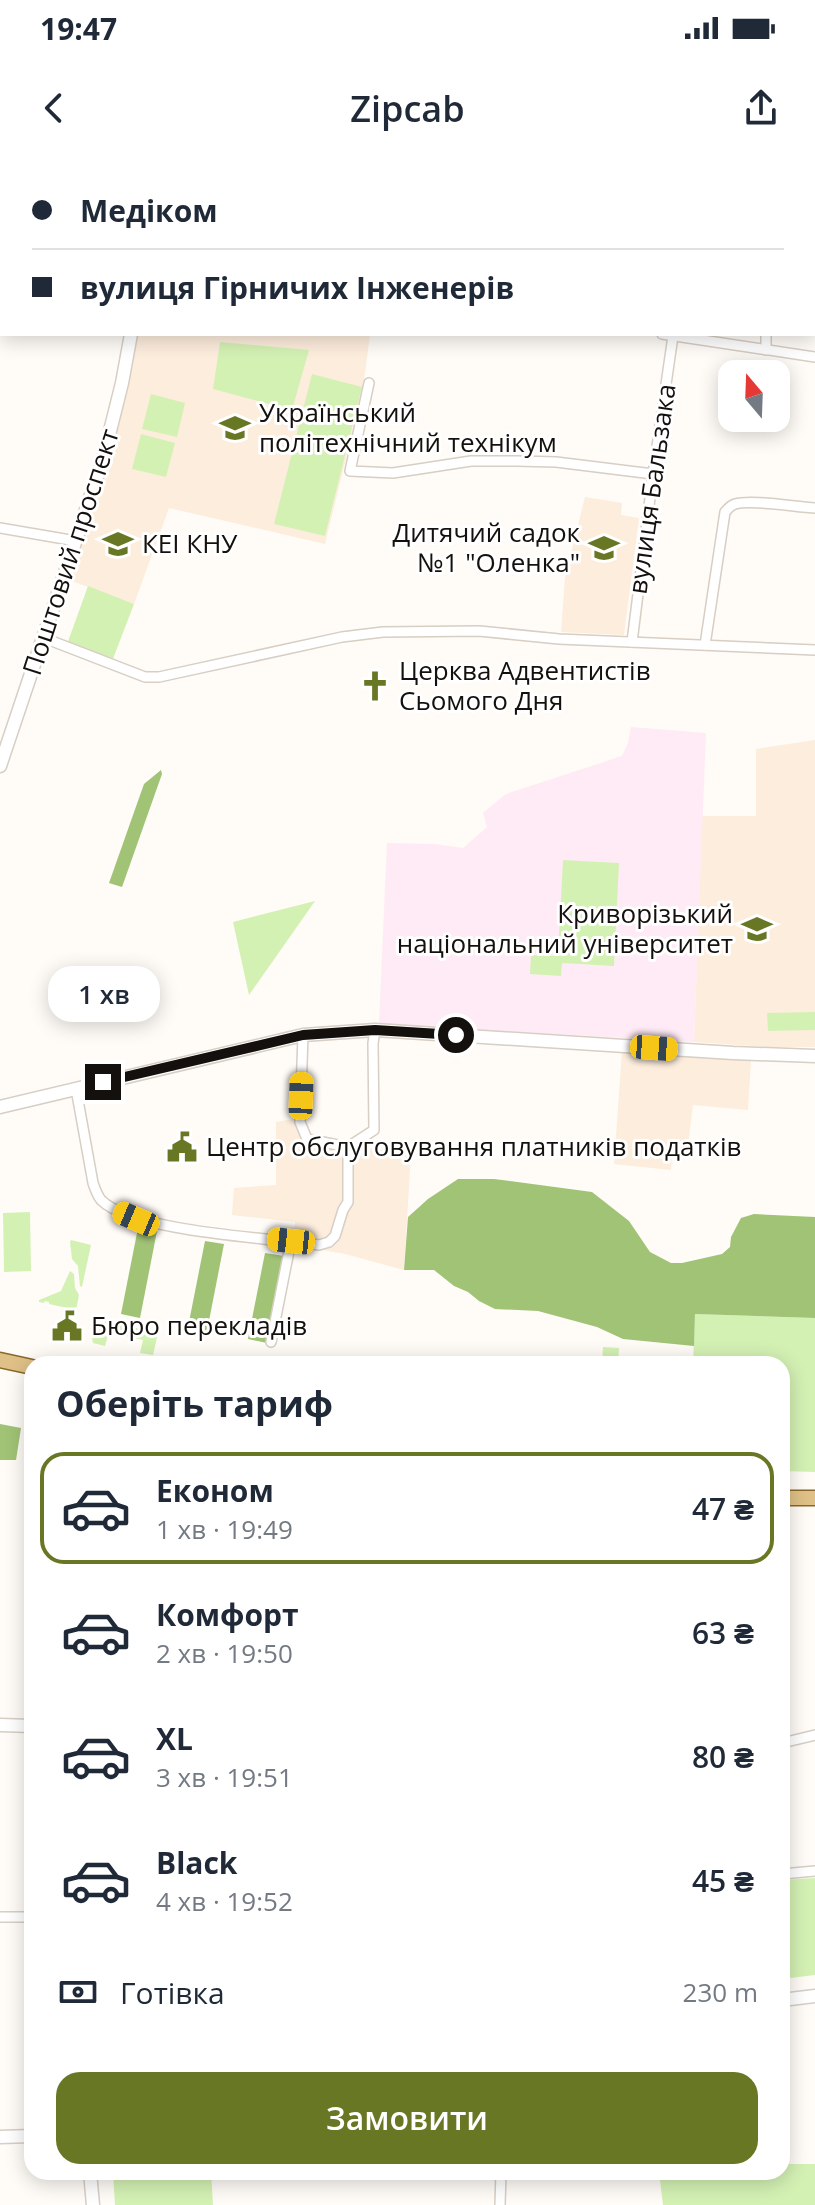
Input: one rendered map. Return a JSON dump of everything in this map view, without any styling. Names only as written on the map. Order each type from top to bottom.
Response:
[{"type":"main road","points":[[0,1360],[24,1365]]},
{"type":"main road","points":[[790,1498],[815,1498]]},
{"type":"street","name":"Поштовий проспект","points":[[0,766],[103,459],[131,336]]},
{"type":"street","points":[[673,336],[815,357]]},
{"type":"street","name":"вулиця Бальзака","points":[[632,642],[673,336]]},
{"type":"street","points":[[766,336],[766,350]]},
{"type":"street","points":[[369,383],[350,471],[393,473],[471,461],[502,461],[556,462],[653,474]]},
{"type":"street","points":[[705,645],[718,545],[728,508],[733,504],[749,502],[815,508]]},
{"type":"street","points":[[0,528],[76,541]]},
{"type":"street","points":[[44,638],[145,677],[159,677],[342,637],[383,632],[479,631],[559,639],[815,650]]},
{"type":"street","points":[[303,1035],[302,1131],[307,1139],[348,1147],[374,1130],[375,1030]]},
{"type":"street","points":[[0,1107],[303,1035],[375,1030],[815,1056]]},
{"type":"street","points":[[76,1089],[92,1178],[99,1198],[136,1219],[234,1236],[319,1245],[329,1242],[335,1236],[348,1202],[348,1147]]},
{"type":"street","points":[[271,1342],[291,1241]]},
{"type":"street","points":[[0,1725],[24,1726]]},
{"type":"street","points":[[790,1741],[815,1735]]},
{"type":"street","points":[[790,1873],[815,1871]]},
{"type":"street","points":[[0,1917],[24,1917]]},
{"type":"street","points":[[790,1999],[815,1996]]},
{"type":"street","points":[[0,2137],[24,2136]]},
{"type":"street","points":[[91,2180],[93,2205]]},
{"type":"street","points":[[500,2205],[501,2180]]},
{"type":"shaded area","name":"Український політехнічний технікум","points":[[138,336],[370,336],[363,389],[325,544],[169,508],[134,604],[69,580],[106,467],[130,378]]},
{"type":"shaded area","name":"Дитячий садок №1 \"Оленка\"","points":[[585,497],[622,503],[621,515],[639,518],[624,635],[561,632],[565,578]]},
{"type":"shaded area","points":[[631,727],[706,733],[694,1042],[379,1024],[387,843],[463,848],[487,827],[483,813],[506,794],[622,756]]},
{"type":"shaded area","name":"Криворізький національний університет","points":[[815,740],[815,1047],[694,1042],[702,816],[756,816],[756,749]]},
{"type":"shaded area","points":[[622,1051],[751,1060],[748,1110],[693,1105],[688,1145],[673,1144],[671,1170],[614,1164]]},
{"type":"shaded area","points":[[300,1118],[307,1139],[348,1147],[411,1152],[404,1270],[345,1254],[294,1245],[295,1222],[232,1215],[234,1188],[276,1185],[276,1122]]},
{"type":"green space","points":[[220,342],[309,350],[292,410],[213,389]]},
{"type":"green space","points":[[312,374],[362,387],[325,536],[274,524]]},
{"type":"green space","points":[[151,394],[185,403],[177,437],[142,429]]},
{"type":"green space","points":[[141,434],[175,443],[166,477],[132,469]]},
{"type":"green space","points":[[88,586],[134,604],[111,664],[66,647]]},
{"type":"green space","points":[[161,770],[122,887],[109,883],[144,784]]},
{"type":"green space","points":[[563,860],[619,863],[614,966],[562,963],[561,976],[530,974],[531,955],[558,956]]},
{"type":"green space","points":[[315,901],[249,995],[233,922]]},
{"type":"green space","points":[[815,1012],[815,1030],[768,1031],[767,1013]]},
{"type":"green space","points":[[458,1179],[494,1179],[592,1192],[629,1221],[650,1252],[671,1263],[722,1254],[730,1247],[731,1237],[741,1218],[754,1214],[815,1217],[815,1318],[695,1314],[694,1346],[623,1339],[597,1327],[538,1311],[495,1309],[454,1286],[434,1270],[404,1270],[408,1217]]},
{"type":"green space","points":[[30,1212],[31,1271],[4,1272],[3,1213]]},
{"type":"green space","points":[[138,1228],[157,1231],[140,1318],[121,1314]]},
{"type":"green space","points":[[71,1240],[91,1245],[82,1287],[78,1266],[72,1259]]},
{"type":"green space","points":[[205,1241],[224,1244],[207,1331],[188,1327]]},
{"type":"green space","points":[[265,1253],[284,1256],[267,1343],[248,1339]]},
{"type":"green space","points":[[70,1271],[74,1274],[79,1295],[76,1310],[39,1302],[61,1291]]},
{"type":"green space","points":[[695,1314],[815,1318],[815,1472],[790,1471],[790,1356],[693,1356]]},
{"type":"green space","points":[[101,1320],[158,1333],[153,1355],[140,1353],[143,1340],[109,1332],[105,1346],[93,1343],[94,1328],[101,1326],[98,1324]]},
{"type":"green space","points":[[603,1347],[619,1348],[618,1356],[602,1356]]},
{"type":"green space","points":[[0,1424],[21,1428],[16,1460],[0,1460]]},
{"type":"green space","points":[[815,1878],[815,1975],[790,1978],[790,1880]]},
{"type":"green space","points":[[790,2164],[815,2164],[815,2205],[663,2205],[660,2180],[790,2180]]},
{"type":"green space","points":[[113,2180],[211,2180],[213,2205],[115,2205]]},
{"type":"place","name":"Український політехнічний технікум","points":[[235,428]]},
{"type":"place","name":"КЕІ КНУ","points":[[118,544]]},
{"type":"place","name":"Дитячий садок №1 \"Оленка\"","points":[[604,548]]},
{"type":"place","name":"Церква Адвентистів Сьомого Дня","points":[[375,686]]},
{"type":"place","name":"Криворізький національний університет","points":[[757,929]]},
{"type":"place","name":"Центр обслуговування платників податків","points":[[182,1147]]},
{"type":"place","name":"Бюро перекладів","points":[[67,1326]]},
{"type":"route","points":[[103,1082],[303,1035],[375,1030],[456,1035]]}]
